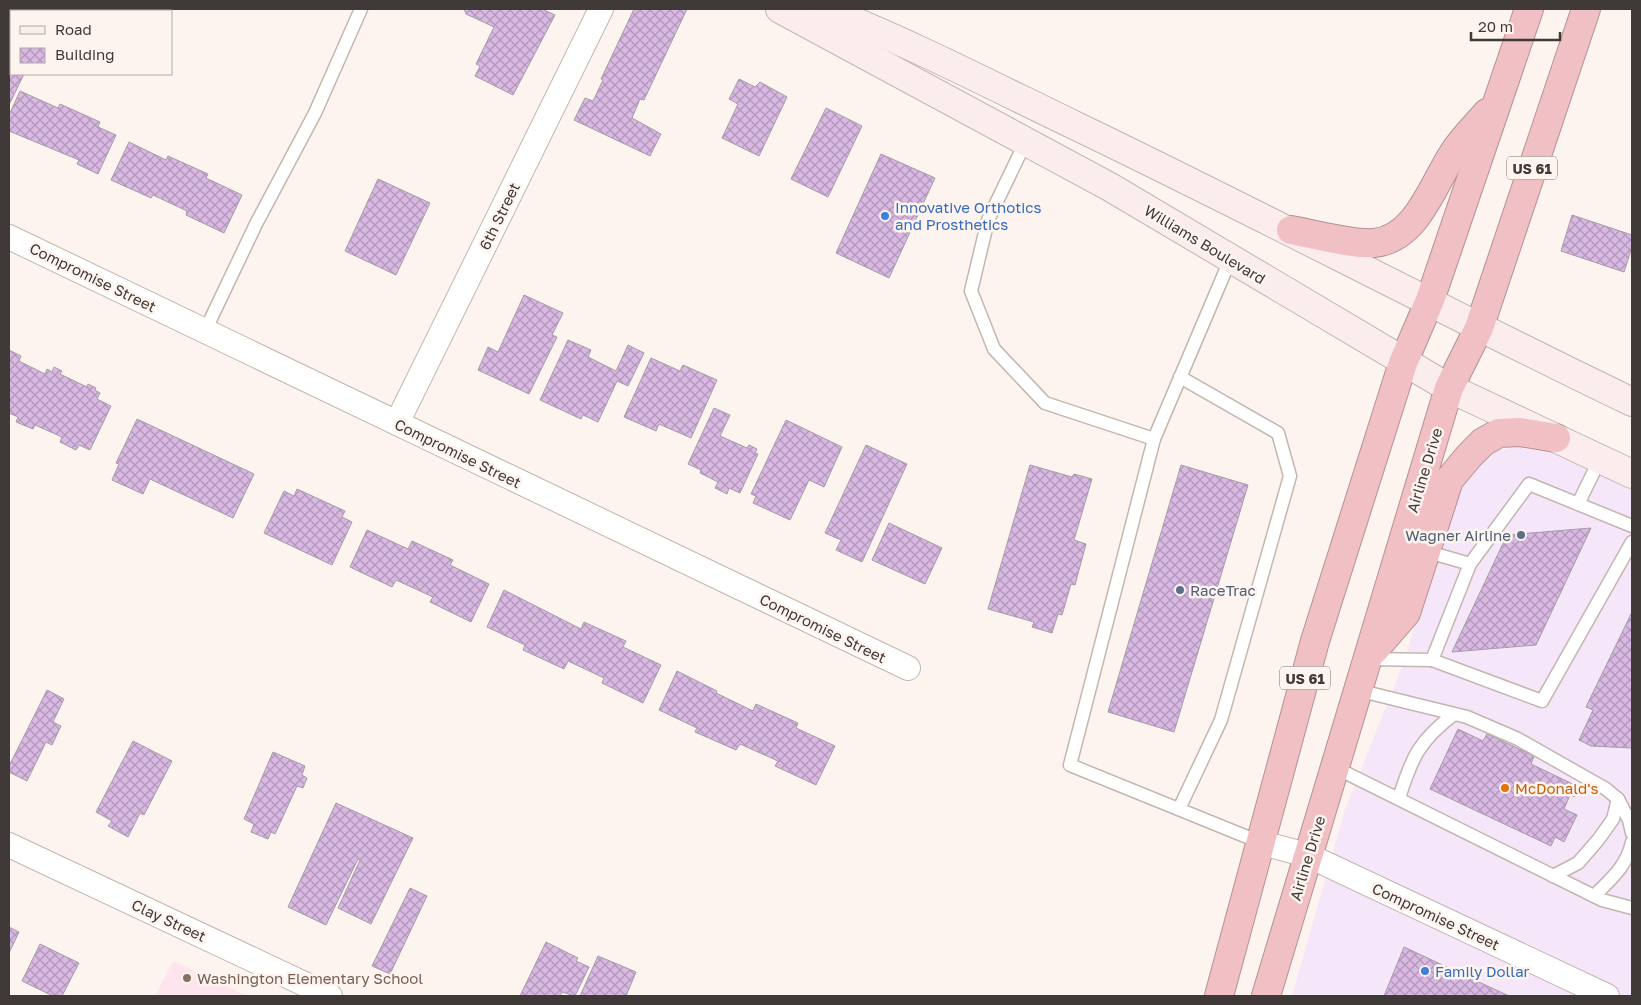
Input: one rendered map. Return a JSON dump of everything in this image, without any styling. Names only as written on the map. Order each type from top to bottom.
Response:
[{"type":"highway","name":"US 61","points":[[1219,996],[1262,843],[1315,641],[1403,363],[1430,300],[1529,9]]},
{"type":"highway","name":"Airline Drive","points":[[1266,996],[1449,388],[1479,328],[1586,9]]},
{"type":"highway","points":[[1290,230],[1358,242],[1375,243],[1393,237],[1412,222],[1433,191],[1453,153],[1498,100]]},
{"type":"highway","points":[[1366,659],[1406,613],[1449,480],[1483,442],[1499,433],[1520,432],[1556,438]]},
{"type":"main road","name":"Williams Boulevard","points":[[780,9],[1110,187],[1403,363],[1449,388],[1632,474]]},
{"type":"main road","points":[[824,9],[886,33],[1290,230],[1430,300],[1479,328],[1632,402]]},
{"type":"street","name":"6th Street","points":[[397,423],[601,9]]},
{"type":"street","name":"Compromise Street","points":[[9,237],[908,668]]},
{"type":"street","name":"Compromise Street","points":[[1262,843],[1307,855],[1607,996]]},
{"type":"street","name":"Clay Street","points":[[9,845],[330,996]]},
{"type":"lane","points":[[206,331],[256,224],[315,113],[361,9]]},
{"type":"lane","points":[[1026,141],[988,220],[971,290],[994,349],[1045,403],[1154,438]]},
{"type":"lane","points":[[1230,260],[1154,438],[1070,765],[1262,843]]},
{"type":"lane","points":[[1179,809],[1221,720],[1290,476],[1278,432],[1180,377]]},
{"type":"lane","points":[[1578,504],[1600,459]]},
{"type":"lane","points":[[1432,660],[1470,564],[1529,484],[1632,526]]},
{"type":"lane","points":[[1366,659],[1432,660],[1542,701],[1632,542]]},
{"type":"lane","points":[[1425,551],[1470,564]]},
{"type":"lane","points":[[1358,690],[1467,717],[1518,740],[1606,789],[1618,799],[1629,820],[1632,833]]},
{"type":"lane","points":[[1399,798],[1418,748],[1431,732],[1454,714]]},
{"type":"lane","points":[[1334,767],[1594,896],[1632,908]]},
{"type":"lane","points":[[1553,876],[1578,862],[1598,840],[1613,819],[1618,799]]},
{"type":"lane","points":[[1594,896],[1620,871],[1629,856],[1632,842]]},
{"type":"shaded area","points":[[1525,446],[1554,451],[1632,488],[1632,996],[1292,996],[1345,809],[1404,662],[1445,522],[1462,486],[1491,451]]},
{"type":"shaded area","name":"Washington Elementary School","points":[[173,961],[248,996],[155,996]]},
{"type":"building","points":[[464,9],[542,9],[555,15],[513,95],[475,76],[480,66],[476,64],[494,27],[466,14]]},
{"type":"building","points":[[634,9],[687,9],[644,100],[640,99],[632,118],[661,134],[650,156],[574,120],[585,98],[593,101],[603,80],[601,79]]},
{"type":"building","points":[[9,56],[10,75],[24,75],[9,105]]},
{"type":"building","points":[[739,79],[755,87],[760,82],[787,97],[759,156],[722,138],[738,104],[729,99]]},
{"type":"building","points":[[20,91],[58,108],[60,104],[100,122],[98,127],[116,135],[98,174],[77,164],[79,160],[9,131],[9,115]]},
{"type":"building","points":[[826,108],[862,126],[828,197],[791,179]]},
{"type":"building","points":[[129,142],[166,160],[168,156],[208,174],[206,178],[242,195],[224,233],[186,215],[187,211],[153,195],[151,198],[111,180]]},
{"type":"building","name":"Innovative Orthotics and Prosthetics","points":[[881,154],[935,178],[889,278],[836,253]]},
{"type":"building","points":[[378,179],[430,203],[396,275],[345,251]]},
{"type":"building","points":[[1572,215],[1632,235],[1632,247],[1624,272],[1561,251]]},
{"type":"building","points":[[524,295],[563,313],[552,335],[557,337],[529,394],[478,370],[488,347],[498,352]]},
{"type":"building","points":[[568,340],[591,350],[588,357],[616,371],[628,345],[644,353],[628,386],[617,381],[598,422],[583,415],[581,419],[540,400]]},
{"type":"building","points":[[9,350],[21,356],[19,361],[45,374],[47,369],[52,372],[54,367],[62,371],[60,374],[87,387],[88,384],[96,388],[95,390],[100,393],[97,399],[111,406],[90,450],[79,445],[76,450],[60,442],[62,437],[35,425],[33,429],[16,422],[18,417],[9,413]]},
{"type":"building","points":[[651,358],[680,371],[683,365],[717,380],[691,438],[659,424],[656,431],[624,417]]},
{"type":"building","points":[[714,408],[730,415],[720,436],[747,448],[749,445],[757,449],[755,453],[758,454],[740,493],[729,488],[727,494],[715,488],[718,482],[700,473],[701,470],[688,464]]},
{"type":"building","points":[[137,419],[254,474],[233,518],[150,479],[143,494],[112,480],[119,464],[116,463]]},
{"type":"building","points":[[786,420],[842,447],[824,487],[809,480],[790,520],[753,503],[756,496],[751,494]]},
{"type":"building","points":[[866,445],[907,464],[862,562],[836,550],[841,540],[825,533]]},
{"type":"building","points":[[1030,465],[1072,477],[1074,474],[1092,479],[1074,540],[1086,544],[1075,585],[1071,584],[1062,615],[1058,614],[1052,633],[1032,627],[1034,622],[988,609]]},
{"type":"building","points":[[1181,465],[1248,485],[1174,732],[1108,712]]},
{"type":"building","points":[[297,489],[345,511],[342,517],[352,522],[332,565],[264,533],[284,491],[294,496]]},
{"type":"building","points":[[889,523],[942,548],[925,584],[872,560]]},
{"type":"building","points":[[1591,528],[1536,645],[1452,652],[1507,535]]},
{"type":"building","points":[[367,530],[408,549],[412,541],[453,560],[450,565],[489,584],[471,622],[430,602],[433,597],[396,580],[392,587],[350,567]]},
{"type":"building","points":[[504,590],[581,629],[584,622],[626,641],[623,647],[661,665],[643,703],[602,683],[604,678],[568,661],[564,669],[523,650],[525,645],[487,627]]},
{"type":"building","points":[[1632,612],[1632,748],[1591,746],[1579,740],[1593,710],[1586,707]]},
{"type":"building","points":[[677,671],[753,711],[756,704],[798,723],[796,728],[835,746],[816,785],[775,766],[778,761],[740,744],[736,750],[695,732],[697,728],[659,710]]},
{"type":"building","points":[[47,690],[64,699],[53,722],[61,726],[52,745],[46,742],[27,781],[9,772],[9,766]]},
{"type":"building","name":"McDonald's","points":[[1458,729],[1483,741],[1487,734],[1534,756],[1531,764],[1579,787],[1574,797],[1570,795],[1564,809],[1577,815],[1564,842],[1555,837],[1551,846],[1430,789]]},
{"type":"building","points":[[133,741],[172,761],[144,815],[140,813],[128,837],[108,826],[112,821],[96,812]]},
{"type":"building","points":[[273,752],[305,766],[302,775],[307,778],[303,788],[297,786],[275,834],[271,832],[268,839],[251,832],[254,824],[244,819]]},
{"type":"building","points":[[336,803],[413,838],[371,924],[338,908],[360,860],[358,859],[326,925],[288,907]]},
{"type":"building","points":[[410,888],[427,896],[390,974],[372,966]]},
{"type":"building","points":[[9,927],[19,932],[9,953]]},
{"type":"building","points":[[546,942],[578,958],[576,961],[589,967],[575,996],[562,992],[560,996],[520,996]]},
{"type":"building","points":[[40,944],[79,963],[62,996],[53,996],[22,981]]},
{"type":"building","name":"Family Dollar","points":[[1404,947],[1509,996],[1384,996]]},
{"type":"building","points":[[598,956],[636,972],[626,996],[580,996]]},
{"type":"place","name":"Innovative Orthotics and Prosthetics","points":[[885,216]]},
{"type":"place","name":"Wagner Airline","points":[[1521,535]]},
{"type":"place","name":"RaceTrac","points":[[1180,590]]},
{"type":"place","name":"McDonald's","points":[[1505,788]]},
{"type":"place","name":"Family Dollar","points":[[1425,971]]},
{"type":"place","name":"Washington Elementary School","points":[[187,978]]}]
